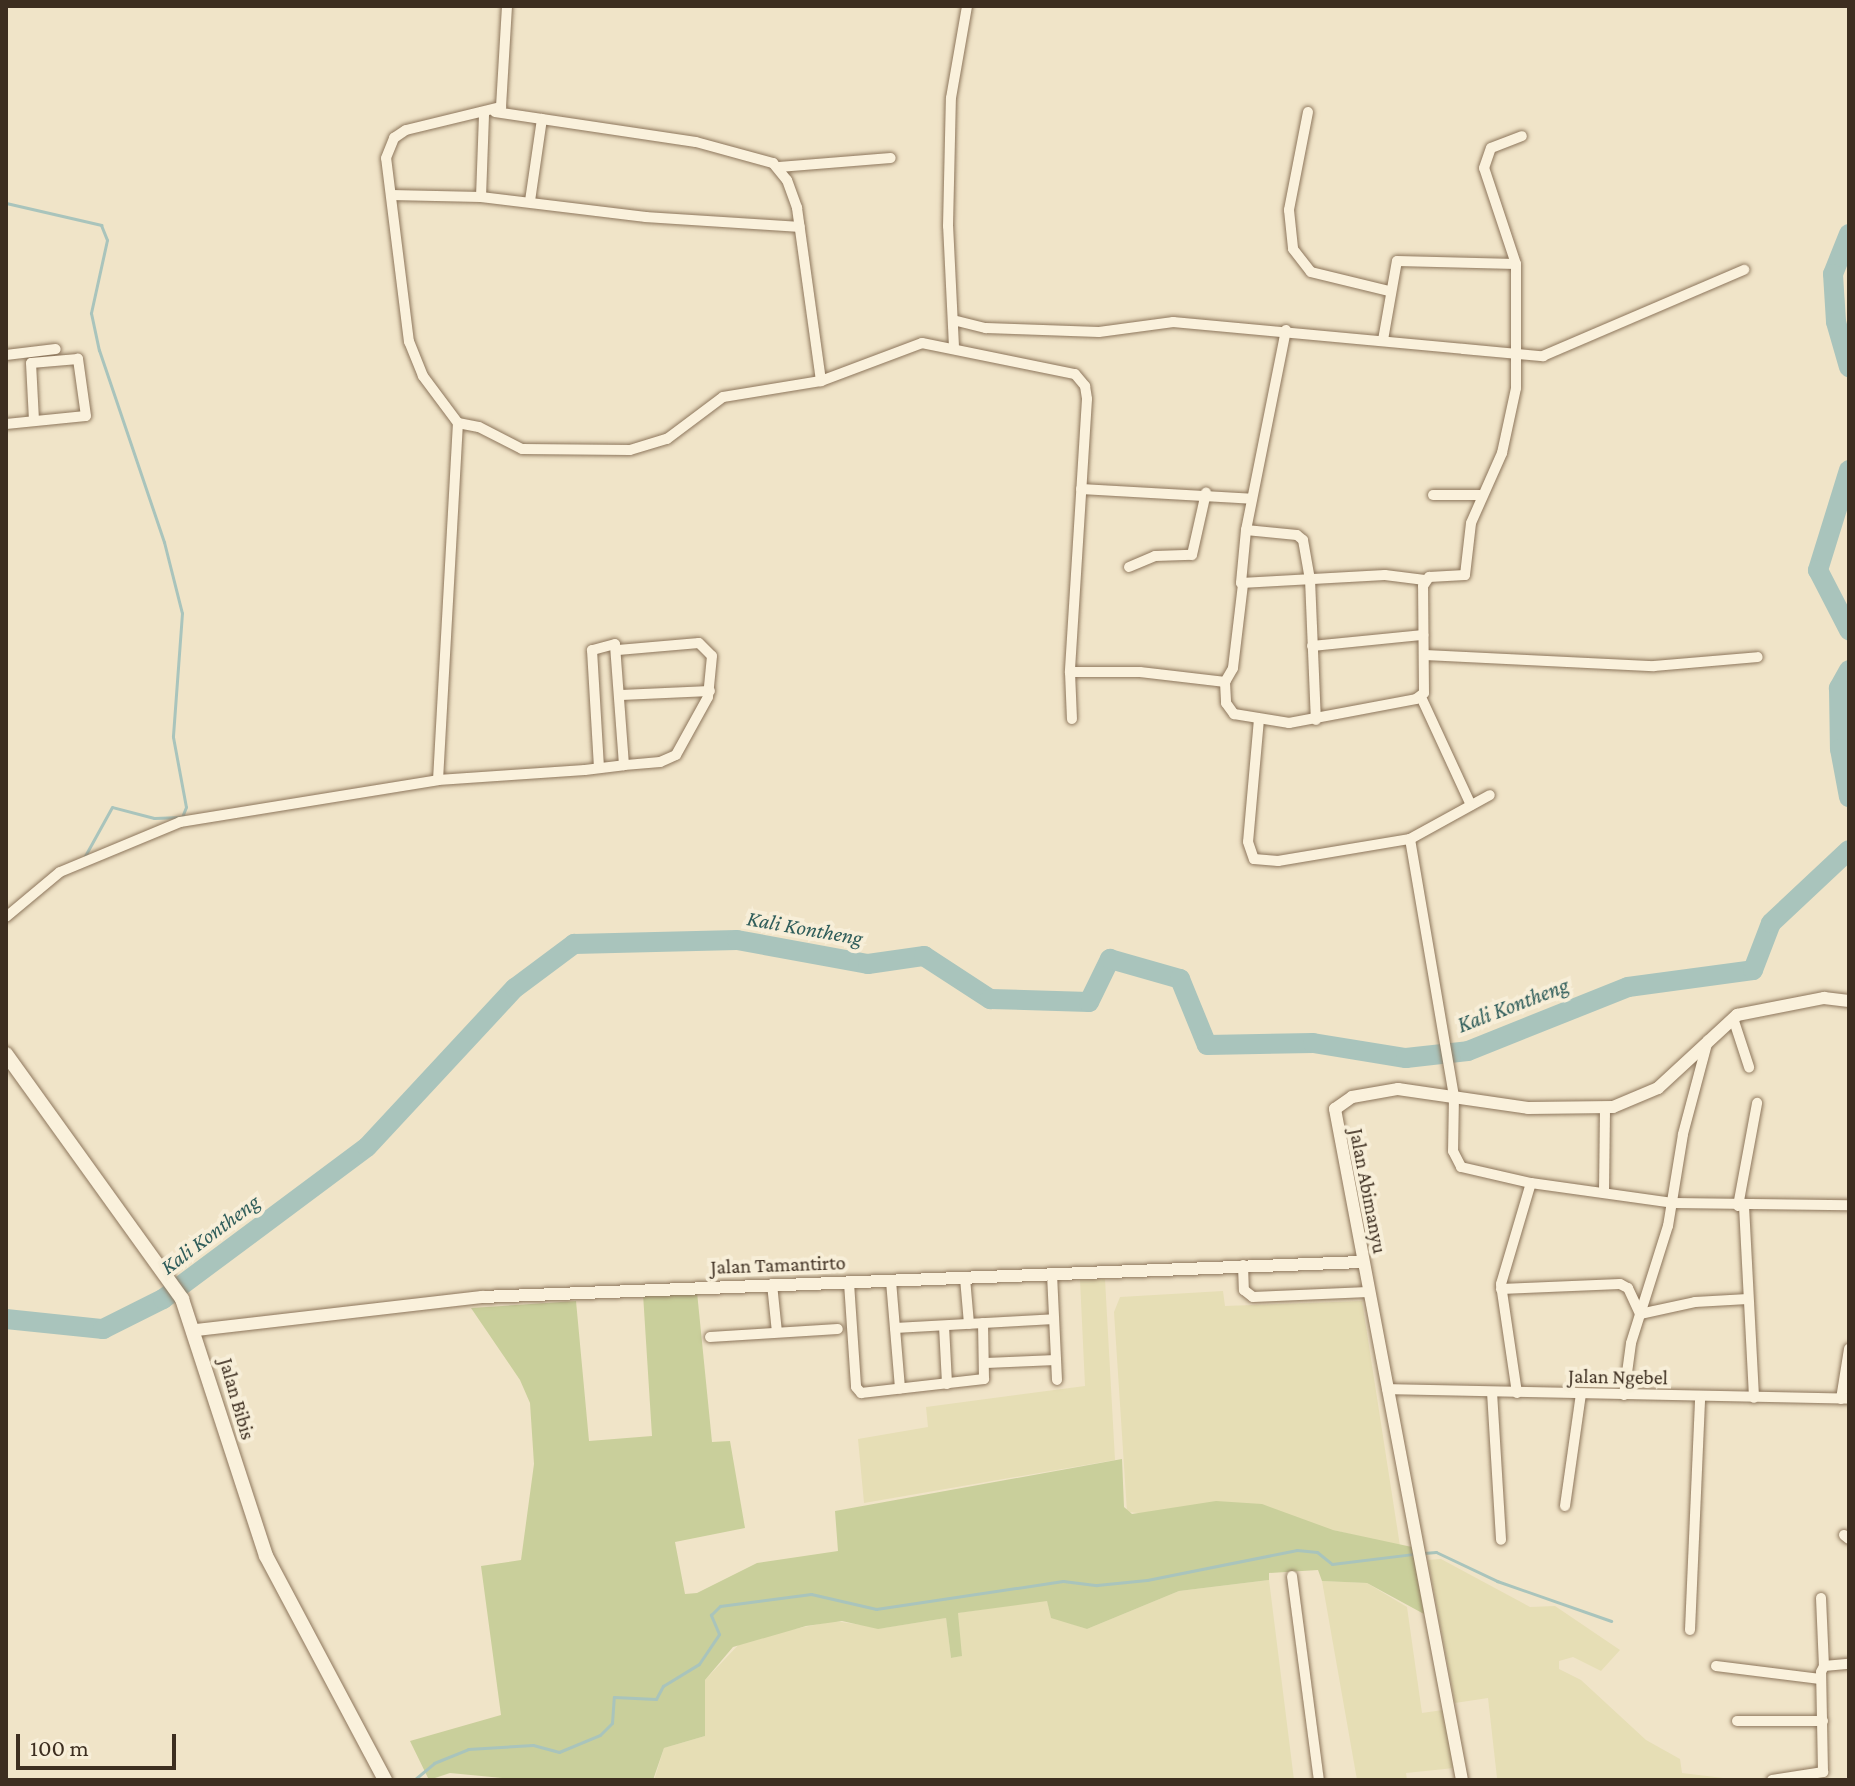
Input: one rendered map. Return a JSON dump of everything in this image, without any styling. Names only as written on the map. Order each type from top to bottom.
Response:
[{"type":"main road","name":"Jalan Bibis","points":[[6,1054],[179,1294],[196,1330],[257,1533],[382,1775]]},
{"type":"street","points":[[481,197],[490,113],[504,101],[507,6]]},
{"type":"street","points":[[954,347],[957,321],[948,189],[952,79],[966,34],[967,6]]},
{"type":"street","points":[[1308,112],[1289,210],[1293,249],[1311,272],[1389,291]]},
{"type":"street","points":[[438,780],[458,423],[423,376],[409,342],[386,158],[394,138],[435,121],[490,113],[729,148],[779,167],[891,158]]},
{"type":"street","points":[[530,201],[542,119]]},
{"type":"street","points":[[1243,584],[1408,575],[1425,580],[1465,575],[1471,523],[1502,453],[1519,357],[1516,264],[1484,168],[1491,148],[1522,136]]},
{"type":"street","points":[[779,167],[791,188],[800,227],[821,381]]},
{"type":"street","points":[[391,195],[481,197],[646,217],[800,227]]},
{"type":"street","points":[[1383,340],[1393,266],[1400,260],[1516,264]]},
{"type":"street","points":[[957,321],[1042,332],[1127,332],[1161,322],[1286,330],[1519,357],[1567,349],[1744,270]]},
{"type":"street","points":[[1286,330],[1246,530],[1232,672],[1225,682],[1230,711],[1259,719],[1316,720],[1421,697]]},
{"type":"street","points":[[458,423],[479,427],[522,449],[621,451],[667,439],[723,397],[821,381],[910,345],[954,347],[1080,378],[1087,399],[1070,672],[1072,719]]},
{"type":"street","points":[[6,355],[56,349]]},
{"type":"street","points":[[6,424],[34,421],[87,414],[78,359],[31,363],[34,421]]},
{"type":"street","points":[[1081,489],[1206,493],[1252,499]]},
{"type":"street","points":[[1129,567],[1155,556],[1192,555],[1206,493]]},
{"type":"street","points":[[1433,495],[1481,495]]},
{"type":"street","points":[[1246,530],[1301,536],[1310,579],[1316,720]]},
{"type":"street","points":[[1425,580],[1425,655],[1421,697],[1471,805]]},
{"type":"street","points":[[1312,646],[1423,635]]},
{"type":"street","points":[[599,767],[592,650],[613,644],[618,650],[624,765]]},
{"type":"street","points":[[6,917],[60,872],[180,822],[438,780],[665,761],[676,755],[710,691],[712,656],[704,645],[618,650]]},
{"type":"street","points":[[1425,655],[1654,666],[1758,657]]},
{"type":"street","points":[[1070,672],[1140,672],[1225,682]]},
{"type":"street","points":[[621,695],[710,691]]},
{"type":"street","points":[[1259,719],[1248,842],[1254,859],[1278,861],[1410,839],[1490,795]]},
{"type":"street","points":[[1410,839],[1454,1096],[1453,1151],[1461,1167],[1531,1183],[1673,1203],[1849,1205]]},
{"type":"street","name":"Jalan Abimanyu","points":[[1462,1780],[1337,1140],[1337,1105],[1386,1090],[1454,1096],[1528,1108],[1605,1108],[1658,1088],[1733,1018],[1796,1002],[1849,1001]]},
{"type":"street","points":[[1733,1018],[1749,1067]]},
{"type":"street","points":[[1624,1395],[1640,1314],[1673,1203],[1683,1134],[1709,1038]]},
{"type":"street","points":[[1754,1398],[1741,1206],[1757,1103]]},
{"type":"street","points":[[1604,1192],[1605,1108]]},
{"type":"street","points":[[1517,1393],[1501,1289],[1531,1183]]},
{"type":"street","name":"Jalan Tamantirto","points":[[196,1330],[482,1297],[1362,1262]]},
{"type":"street","points":[[1243,1265],[1244,1290],[1253,1297],[1368,1292]]},
{"type":"street","points":[[1052,1274],[1057,1380]]},
{"type":"street","points":[[965,1278],[969,1324]]},
{"type":"street","points":[[891,1281],[900,1389]]},
{"type":"street","points":[[849,1283],[857,1391],[984,1379],[983,1323]]},
{"type":"street","points":[[772,1284],[777,1332]]},
{"type":"street","points":[[1501,1289],[1620,1284],[1640,1314]]},
{"type":"street","points":[[1640,1314],[1695,1302],[1748,1299]]},
{"type":"street","points":[[895,1328],[1054,1319]]},
{"type":"street","points":[[944,1326],[947,1384]]},
{"type":"street","points":[[710,1337],[838,1329]]},
{"type":"street","points":[[1845,1399],[1849,1349]]},
{"type":"street","points":[[986,1363],[1056,1360]]},
{"type":"street","name":"Jalan Ngebel","points":[[1387,1389],[1845,1399]]},
{"type":"street","points":[[1492,1392],[1501,1540]]},
{"type":"street","points":[[1565,1506],[1581,1394]]},
{"type":"street","points":[[1690,1630],[1700,1397]]},
{"type":"street","points":[[1292,1576],[1319,1780]]},
{"type":"street","points":[[1772,1780],[1822,1774],[1820,1679],[1824,1666],[1821,1598]]},
{"type":"street","points":[[1824,1666],[1849,1664]]},
{"type":"street","points":[[1716,1666],[1820,1679]]},
{"type":"street","points":[[1737,1721],[1823,1721]]},
{"type":"shaded area","points":[[1105,1279],[1115,1460],[864,1503],[858,1439],[928,1427],[926,1407],[1085,1386],[1080,1280]]},
{"type":"shaded area","points":[[1223,1291],[1225,1306],[1362,1301],[1400,1546],[1333,1530],[1127,1512],[1114,1312],[1120,1297]]},
{"type":"shaded area","points":[[1441,1559],[1530,1607],[1555,1606],[1620,1650],[1601,1671],[1573,1657],[1559,1661],[1559,1669],[1581,1680],[1646,1740],[1680,1759],[1682,1773],[1740,1780],[1490,1780],[1497,1778],[1488,1698],[1455,1703],[1428,1560]]},
{"type":"shaded area","points":[[1269,1580],[1294,1780],[654,1780],[664,1748],[705,1736],[705,1680],[744,1639],[834,1621],[883,1628],[946,1618],[951,1658],[961,1656],[957,1613],[1047,1600],[1051,1617],[1087,1629],[1179,1591]]},
{"type":"shaded area","points":[[1322,1581],[1367,1583],[1407,1607],[1422,1713],[1443,1710],[1454,1768],[1406,1773],[1407,1780],[1357,1780]]},
{"type":"green space","points":[[697,1292],[712,1442],[730,1441],[745,1528],[675,1542],[685,1594],[697,1593],[757,1563],[838,1551],[835,1511],[1122,1459],[1124,1507],[1132,1514],[1216,1501],[1262,1504],[1333,1530],[1412,1547],[1424,1614],[1367,1583],[1322,1581],[1318,1570],[1269,1573],[1269,1580],[1179,1591],[1087,1629],[1051,1618],[1047,1601],[958,1613],[962,1656],[951,1658],[946,1618],[878,1629],[842,1621],[806,1626],[733,1647],[705,1680],[705,1736],[664,1748],[653,1780],[512,1779],[450,1773],[429,1780],[410,1741],[501,1715],[481,1566],[521,1560],[534,1464],[530,1403],[520,1380],[471,1308],[576,1301],[589,1441],[652,1436],[643,1294]]},
{"type":"waterway","points":[[6,203],[101,225],[107,240],[91,313],[99,350],[164,542],[182,613],[173,737],[186,807],[182,817],[154,818],[112,807],[85,856]]},
{"type":"waterway","points":[[1849,234],[1833,274],[1836,322],[1849,367]]},
{"type":"waterway","points":[[1849,470],[1818,570],[1849,630]]},
{"type":"waterway","points":[[1849,670],[1839,688],[1840,749],[1849,797]]},
{"type":"waterway","name":"Kali Kontheng","points":[[6,1319],[103,1329],[163,1299],[367,1147],[515,988],[574,944],[737,940],[868,964],[924,956],[990,999],[1089,1002],[1110,959],[1180,979],[1207,1045],[1313,1043],[1406,1058],[1468,1051],[1628,987],[1753,970],[1771,923],[1849,850]]},
{"type":"waterway","points":[[414,1780],[434,1763],[468,1749],[533,1745],[559,1752],[600,1735],[612,1723],[614,1697],[656,1699],[663,1686],[699,1664],[719,1634],[711,1615],[720,1606],[811,1594],[876,1609],[1063,1581],[1097,1585],[1147,1580],[1297,1550],[1317,1552],[1332,1564],[1414,1554]]},
{"type":"waterway","points":[[1424,1553],[1436,1552],[1497,1581],[1611,1621]]}]
